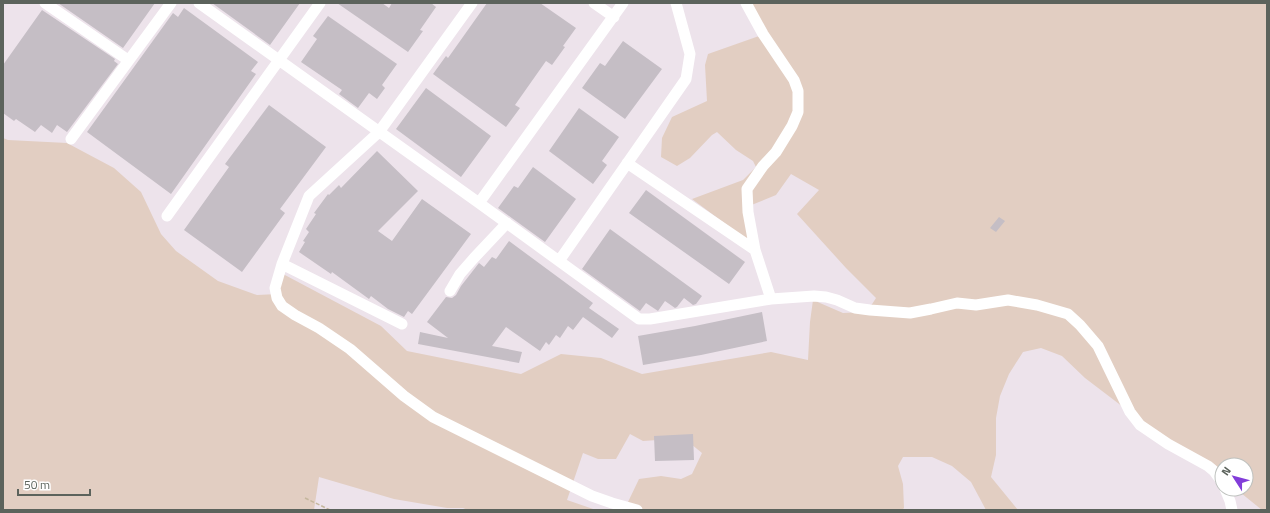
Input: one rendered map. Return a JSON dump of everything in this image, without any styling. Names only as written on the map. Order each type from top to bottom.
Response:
[{"type":"street","points":[[45,3],[128,60]]},
{"type":"street","points":[[72,139],[128,60],[171,3]]},
{"type":"street","points":[[199,3],[639,319],[650,319],[770,299],[814,296],[837,300],[855,308],[910,313],[956,303],[976,305],[1008,300],[1037,305],[1068,314],[1080,325],[1098,346],[1130,412],[1140,425],[1162,440],[1208,466],[1214,472]]},
{"type":"street","points":[[167,216],[320,3]]},
{"type":"street","points":[[472,3],[379,132],[309,196],[282,264],[275,288],[277,298],[282,306],[350,349],[404,396],[433,417],[592,496],[638,510]]},
{"type":"street","points":[[594,3],[614,17]]},
{"type":"street","points":[[479,203],[623,3]]},
{"type":"street","points":[[559,261],[686,79],[690,54],[676,3]]},
{"type":"street","points":[[746,3],[763,34],[794,80],[798,91],[798,112],[792,126],[776,152],[763,166],[747,189],[748,212],[755,250],[770,299]]},
{"type":"street","points":[[627,163],[755,250]]},
{"type":"street","points":[[450,291],[460,274],[507,223]]},
{"type":"street","points":[[282,264],[402,324]]},
{"type":"street","points":[[1228,497],[1232,510]]},
{"type":"path","points":[[305,498],[330,510]]},
{"type":"shaded area","points":[[749,3],[1267,3],[1267,510],[1262,510],[1246,497],[1254,497],[1254,457],[1214,457],[1214,472],[1169,442],[1085,378],[1062,356],[1041,348],[1023,352],[1009,374],[1000,396],[996,418],[996,455],[991,477],[1018,510],[986,510],[971,482],[952,466],[932,457],[903,457],[898,466],[903,484],[904,508],[902,510],[629,510],[628,502],[639,479],[661,476],[681,479],[692,474],[702,453],[691,444],[672,439],[643,441],[630,434],[616,459],[598,459],[583,453],[567,500],[596,510],[468,510],[463,508],[447,508],[394,499],[319,477],[314,510],[3,510],[3,138],[8,140],[67,143],[114,168],[141,192],[161,234],[176,251],[218,281],[257,295],[278,294],[283,274],[381,326],[407,351],[521,374],[561,354],[601,358],[642,374],[771,352],[808,360],[813,300],[843,313],[867,312],[876,298],[846,268],[797,214],[819,190],[791,174],[776,195],[744,208],[751,243],[692,199],[743,180],[756,167],[753,161],[736,150],[717,132],[712,135],[690,158],[677,166],[661,157],[662,138],[672,117],[707,101],[705,65],[708,54],[765,34]]},
{"type":"building","points":[[58,3],[155,3],[123,48]]},
{"type":"building","points":[[212,3],[300,3],[270,45]]},
{"type":"building","points":[[337,3],[382,3],[389,8],[392,3],[431,3],[436,7],[420,30],[423,31],[408,52]]},
{"type":"building","points":[[487,3],[540,3],[576,28],[552,65],[546,61],[515,105],[520,108],[506,127],[433,74],[446,56],[448,58]]},
{"type":"building","points":[[184,8],[258,62],[251,71],[256,74],[171,194],[87,132],[173,13],[178,17]]},
{"type":"building","points":[[42,10],[115,59],[114,61],[118,64],[67,132],[57,125],[52,133],[41,125],[35,132],[16,119],[14,121],[3,113],[3,65]]},
{"type":"building","points":[[328,16],[397,64],[382,85],[385,88],[377,99],[369,93],[358,108],[339,94],[342,90],[301,62],[317,39],[313,36]]},
{"type":"building","points":[[623,41],[662,69],[625,119],[582,88],[600,63],[605,66]]},
{"type":"building","points":[[426,88],[491,136],[461,177],[396,129]]},
{"type":"building","points":[[269,105],[326,147],[280,209],[285,213],[242,272],[184,230],[229,167],[225,164]]},
{"type":"building","points":[[579,108],[619,137],[602,161],[607,165],[593,184],[549,151]]},
{"type":"building","points":[[377,151],[418,191],[378,231],[392,241],[422,199],[471,234],[412,314],[408,311],[404,317],[388,309],[371,296],[369,299],[332,272],[331,274],[299,252],[305,242],[303,241],[309,232],[306,229],[316,214],[314,213],[328,194],[329,195],[339,185],[341,188]]},
{"type":"building","points":[[533,167],[576,199],[545,242],[498,208],[514,186],[518,188]]},
{"type":"building","points":[[646,190],[745,262],[729,284],[629,213]]},
{"type":"building","points":[[999,217],[1005,221],[996,232],[990,228]]},
{"type":"building","points":[[610,229],[702,296],[696,304],[693,305],[684,298],[675,308],[665,301],[658,311],[646,303],[640,311],[582,269]]},
{"type":"building","points":[[509,241],[593,303],[589,308],[619,329],[612,338],[583,317],[573,330],[568,326],[560,338],[556,335],[549,345],[546,342],[540,351],[506,327],[492,346],[522,352],[519,363],[418,344],[420,332],[448,338],[427,322],[446,297],[452,298],[456,295],[479,263],[484,267],[492,257],[496,259]]},
{"type":"building","points":[[762,312],[767,341],[701,355],[643,365],[638,336]]},
{"type":"building","points":[[693,434],[694,460],[655,461],[654,436]]}]
